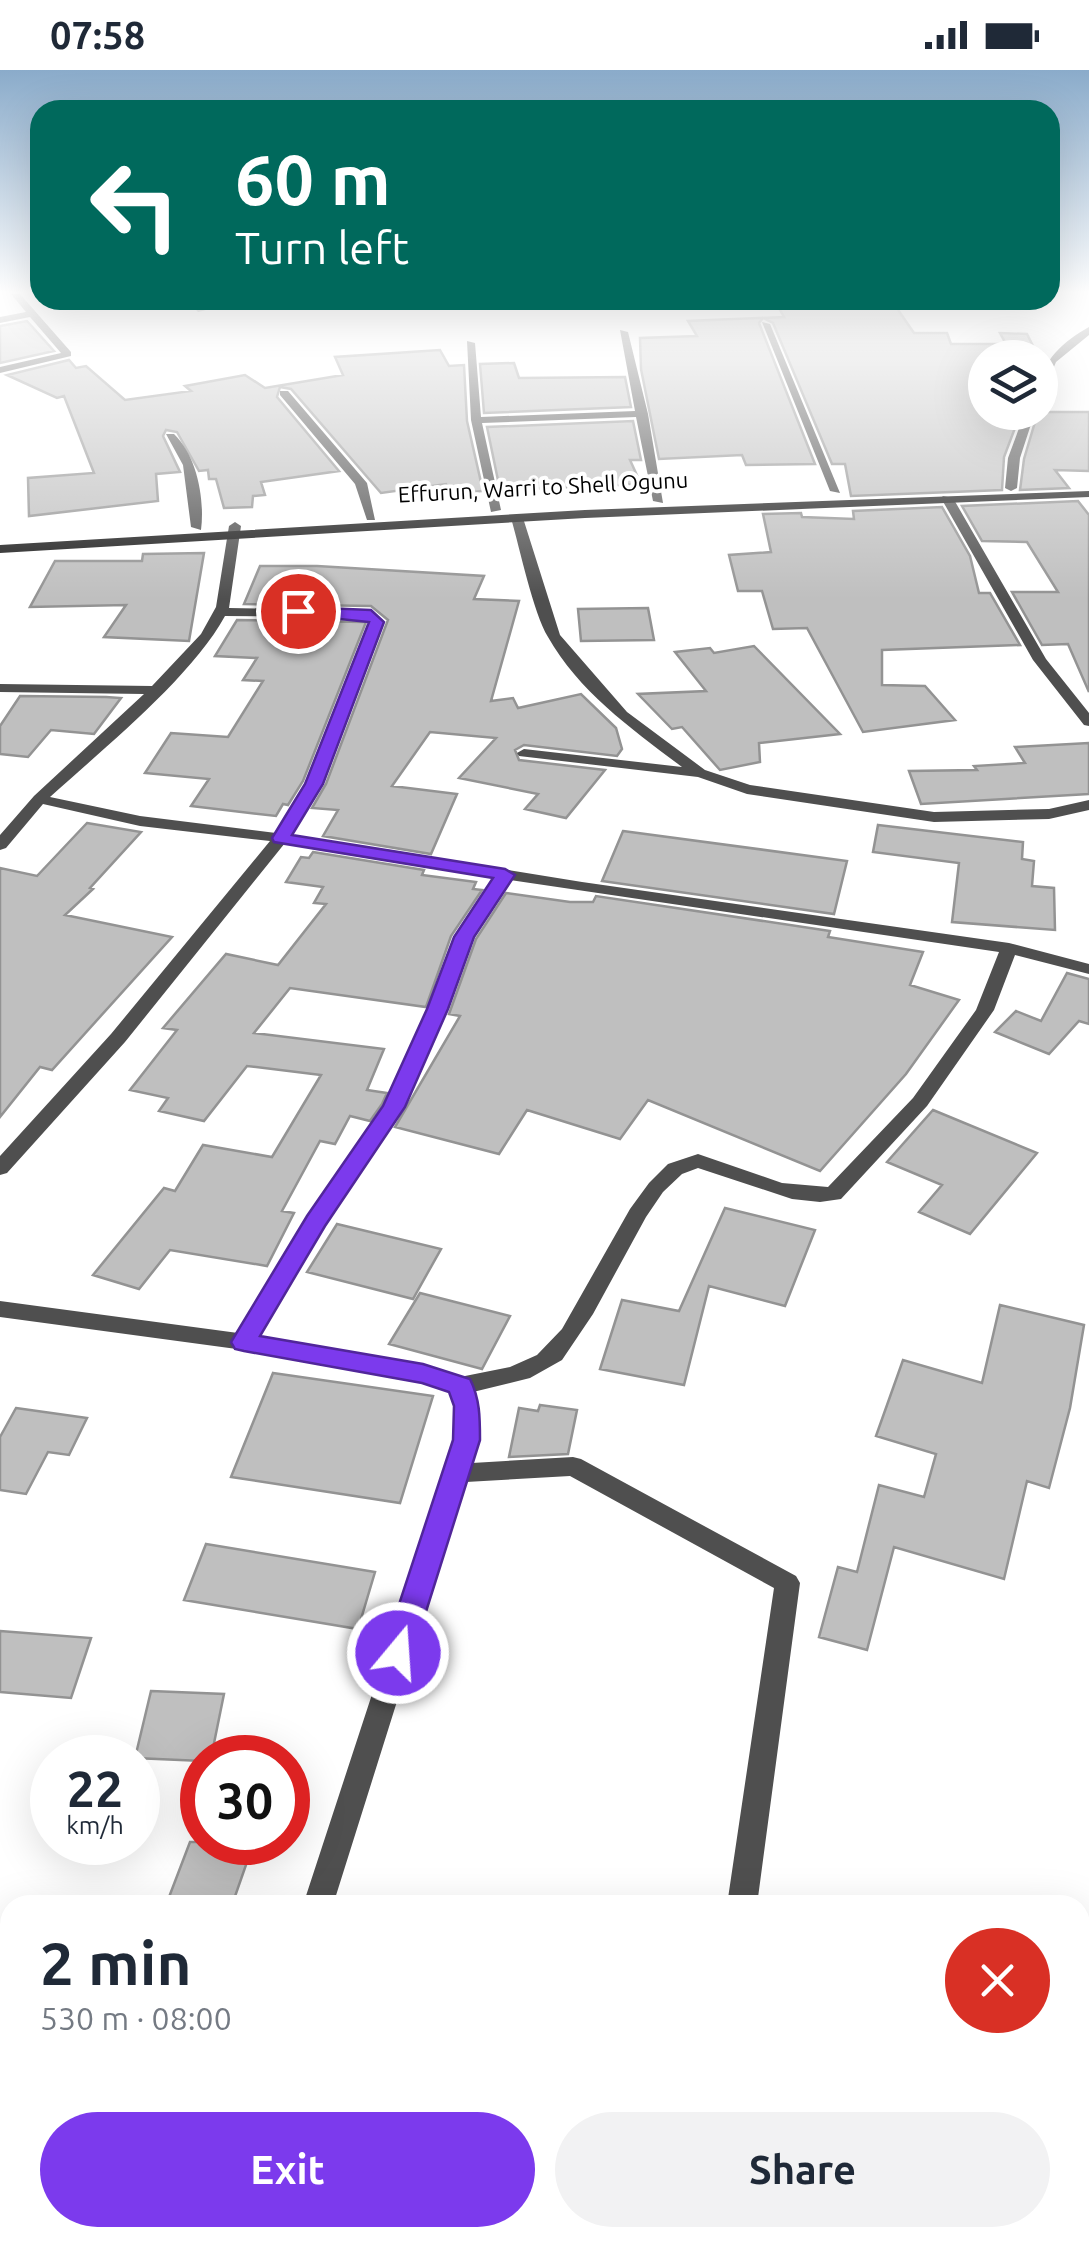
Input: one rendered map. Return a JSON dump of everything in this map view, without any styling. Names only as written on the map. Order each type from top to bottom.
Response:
[{"type":"main road","name":"Effurun, Warri to Shell Ogunu","points":[[0,549],[370,517],[836,491],[1089,486]]},
{"type":"main road","name":"Effurun, Warri to Shell Ogunu","points":[[0,538],[197,526],[234,531],[1089,494]]},
{"type":"street","points":[[287,396],[362,482],[370,517]]},
{"type":"street","points":[[474,396],[495,510]]},
{"type":"street","points":[[639,396],[659,501]]},
{"type":"street","points":[[795,396],[836,491]]},
{"type":"street","points":[[476,420],[643,414]]},
{"type":"street","points":[[1011,488],[1014,458],[1024,430]]},
{"type":"street","points":[[170,436],[181,444],[186,460],[197,526]]},
{"type":"street","points":[[947,498],[1040,660],[1089,722]]},
{"type":"street","points":[[518,518],[554,635],[578,668],[622,714],[700,773]]},
{"type":"street","points":[[0,845],[39,799],[208,636],[220,612],[234,531]]},
{"type":"street","points":[[0,1168],[118,1038],[281,838],[314,784],[377,622],[371,614],[304,609],[287,614],[220,612]]},
{"type":"street","points":[[0,688],[155,690]]},
{"type":"street","points":[[524,753],[700,773],[747,789],[934,817],[1049,814],[1089,805]]},
{"type":"street","points":[[39,799],[140,821],[281,838],[505,875],[1009,948],[1089,969]]},
{"type":"street","points":[[244,1342],[316,1221],[394,1107],[438,1009],[464,937],[505,875]]},
{"type":"street","points":[[0,1309],[244,1342],[423,1374],[460,1386],[521,1372],[553,1356],[578,1322],[647,1198],[674,1167],[697,1160],[806,1197],[834,1194],[920,1102],[985,1010],[1009,948]]},
{"type":"street","points":[[321,1895],[467,1440],[467,1406],[460,1386]]},
{"type":"street","points":[[456,1473],[573,1466],[788,1582],[743,1895]]},
{"type":"building","points":[[52,396],[120,396],[125,400],[157,396],[277,396],[339,471],[261,482],[265,495],[253,496],[252,507],[224,508],[216,479],[209,479],[208,470],[199,471],[177,432],[166,430],[163,436],[180,472],[156,474],[158,501],[29,516],[28,478],[94,473],[64,396]]},
{"type":"building","points":[[297,396],[466,396],[467,421],[483,491],[450,494],[446,484],[381,493]]},
{"type":"building","points":[[483,396],[629,396],[631,407],[484,413]]},
{"type":"building","points":[[646,396],[788,396],[815,464],[746,465],[742,455],[659,459]]},
{"type":"building","points":[[803,396],[968,396],[968,430],[1014,430],[1004,457],[1002,490],[851,496],[845,464],[832,464]]},
{"type":"building","points":[[1058,412],[1089,412],[1089,471],[1055,470],[1069,488],[1020,490],[1033,430],[1058,430]]},
{"type":"building","points":[[633,421],[641,460],[630,460],[641,484],[500,490],[487,427]]},
{"type":"building","points":[[1078,501],[1089,515],[1089,692],[1068,644],[1042,645],[1012,592],[1058,592],[1027,542],[982,541],[962,506]]},
{"type":"building","points":[[942,507],[970,556],[979,593],[990,593],[1020,645],[882,650],[882,685],[925,686],[955,720],[863,732],[807,628],[773,629],[762,591],[738,591],[729,555],[771,552],[763,514],[801,513],[802,517],[854,519],[853,511]]},
{"type":"building","points":[[204,553],[189,641],[104,637],[126,605],[30,607],[55,561],[142,561],[143,554]]},
{"type":"building","points":[[260,566],[484,576],[474,599],[519,601],[491,701],[513,698],[518,708],[581,694],[616,728],[622,749],[617,756],[524,745],[515,750],[519,760],[605,770],[566,818],[525,809],[538,794],[459,778],[496,738],[430,732],[392,786],[457,794],[431,854],[323,836],[338,810],[312,808],[326,784],[388,620],[371,606],[244,604]]},
{"type":"building","points":[[648,608],[654,640],[581,641],[578,609]]},
{"type":"building","points":[[237,620],[366,622],[303,781],[276,816],[191,806],[209,779],[145,773],[171,733],[228,737],[263,681],[243,680],[257,658],[215,656]]},
{"type":"building","points":[[754,646],[840,734],[759,743],[760,762],[720,770],[682,727],[672,729],[638,694],[706,691],[675,652],[710,648],[714,653]]},
{"type":"building","points":[[20,696],[121,698],[94,734],[51,730],[28,757],[0,754],[0,726]]},
{"type":"building","points":[[1089,743],[1089,794],[921,804],[909,771],[977,770],[974,766],[1025,763],[1015,747]]},
{"type":"building","points":[[87,823],[141,832],[90,888],[93,889],[65,915],[172,937],[52,1070],[40,1067],[0,1117],[0,868],[37,876]]},
{"type":"building","points":[[878,825],[1023,842],[1022,859],[1034,861],[1032,886],[1054,888],[1055,930],[952,922],[959,863],[873,852]]},
{"type":"building","points":[[623,831],[847,861],[834,914],[602,881]]},
{"type":"building","points":[[313,852],[424,870],[422,875],[476,882],[473,889],[482,890],[451,936],[426,1007],[290,988],[254,1033],[384,1049],[367,1090],[387,1093],[382,1104],[370,1121],[350,1116],[335,1144],[320,1141],[282,1211],[294,1213],[267,1266],[170,1250],[139,1289],[93,1275],[164,1188],[175,1191],[203,1145],[272,1157],[321,1075],[247,1066],[204,1121],[159,1111],[168,1098],[130,1090],[177,1030],[163,1028],[226,954],[278,965],[326,904],[314,903],[323,887],[286,882],[301,857],[309,858]]},
{"type":"building","points":[[506,893],[570,902],[593,902],[596,896],[830,931],[828,937],[923,952],[910,985],[959,1000],[906,1074],[820,1171],[648,1100],[620,1139],[527,1110],[499,1154],[395,1127],[460,1016],[449,1014],[476,939]]},
{"type":"building","points":[[1067,973],[1089,979],[1089,1024],[1079,1021],[1049,1054],[995,1032],[1016,1011],[1041,1021]]},
{"type":"building","points":[[933,1110],[1037,1153],[970,1234],[919,1212],[942,1185],[887,1162]]},
{"type":"building","points":[[725,1208],[815,1230],[785,1306],[709,1286],[684,1385],[600,1369],[622,1300],[679,1311]]},
{"type":"building","points":[[337,1224],[441,1249],[413,1299],[307,1272]]},
{"type":"building","points":[[420,1293],[510,1316],[482,1369],[389,1344]]},
{"type":"building","points":[[1000,1305],[1084,1325],[1070,1408],[1049,1488],[1027,1481],[1004,1579],[894,1547],[867,1650],[819,1637],[838,1567],[857,1572],[879,1485],[924,1497],[936,1454],[876,1436],[903,1360],[982,1383]]},
{"type":"building","points":[[273,1373],[433,1396],[400,1503],[231,1477]]},
{"type":"building","points":[[540,1405],[577,1410],[568,1454],[509,1457],[519,1408],[538,1411]]},
{"type":"building","points":[[16,1408],[87,1418],[69,1455],[48,1452],[26,1494],[0,1490],[0,1437]]},
{"type":"building","points":[[206,1544],[375,1572],[358,1629],[184,1600]]},
{"type":"building","points":[[0,1631],[91,1638],[71,1698],[0,1692]]},
{"type":"building","points":[[151,1691],[224,1694],[216,1735],[180,1735],[180,1760],[160,1759],[160,1735],[140,1735]]},
{"type":"building","points":[[181,1865],[246,1865],[235,1895],[170,1895]]},
{"type":"route","points":[[298,611],[371,614],[377,622],[314,784],[281,838],[505,875],[464,937],[438,1009],[394,1107],[316,1221],[244,1342],[423,1374],[460,1386],[467,1406],[467,1440],[398,1653]]}]
